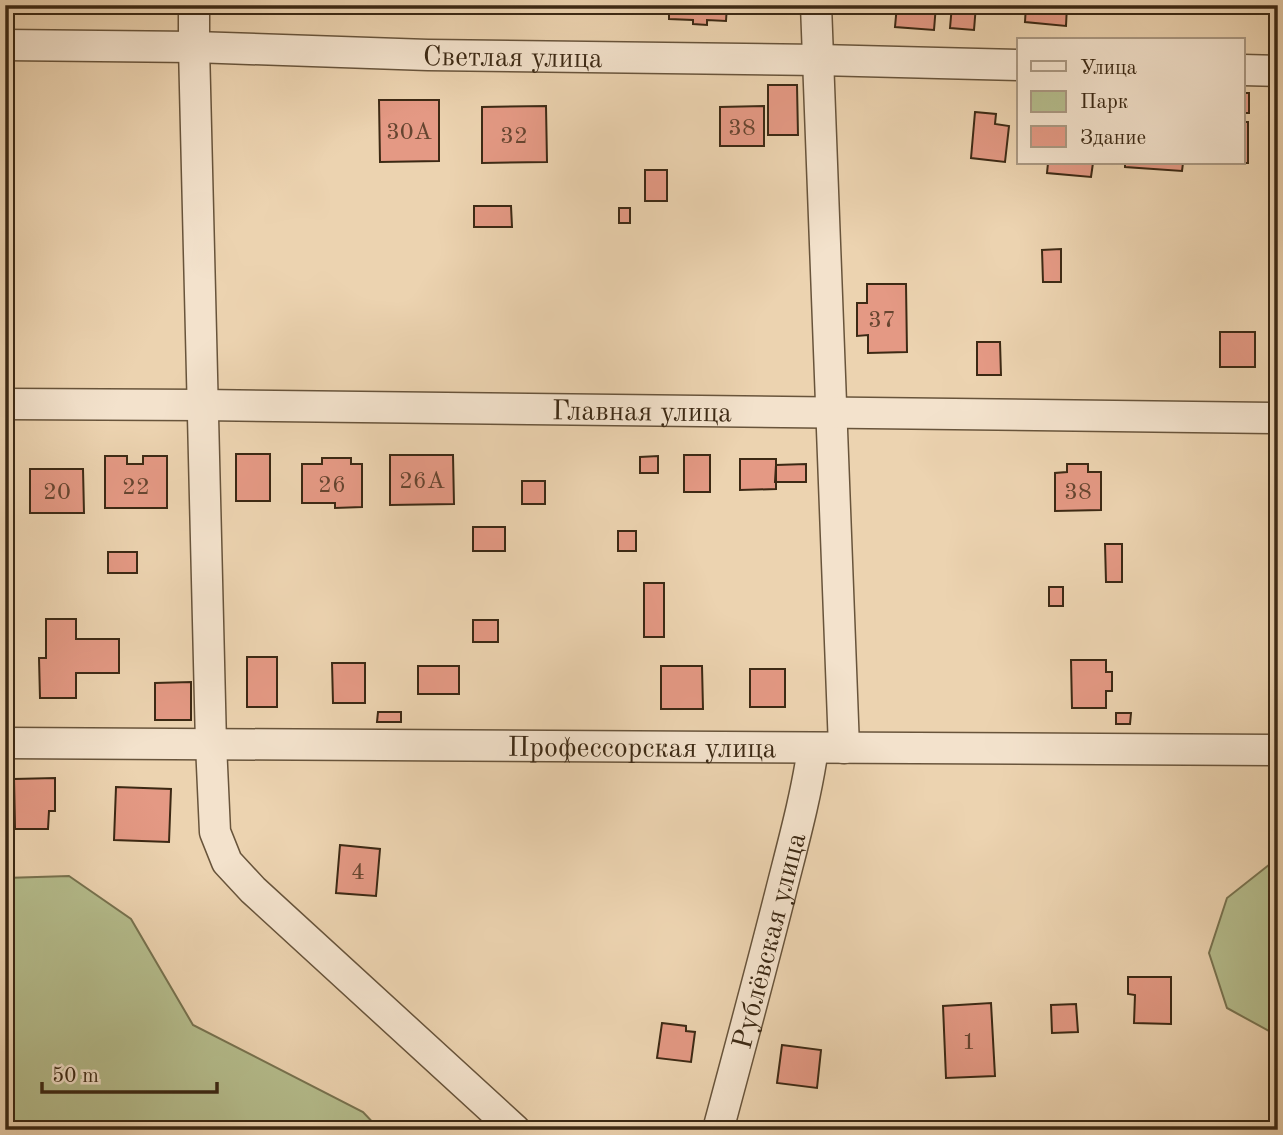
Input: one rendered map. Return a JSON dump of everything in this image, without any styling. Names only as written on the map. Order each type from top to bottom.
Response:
[{"type":"street","points":[[194,5],[202,405],[215,832],[227,862],[253,890],[515,1130]]},
{"type":"street","points":[[816,5],[844,748]]},
{"type":"street","name":"Светлая улица","points":[[5,45],[1017,65]]},
{"type":"street","points":[[1244,70],[1278,71]]},
{"type":"street","name":"Главная улица","points":[[5,404],[1278,418]]},
{"type":"street","name":"Профессорская улица","points":[[5,743],[1278,750]]},
{"type":"street","name":"Рублёвская улица","points":[[718,1130],[800,818],[813,748]]},
{"type":"green space","points":[[1278,859],[1278,1036],[1227,1008],[1209,953],[1227,898]]},
{"type":"green space","points":[[69,876],[131,919],[193,1025],[363,1112],[380,1130],[5,1130],[5,878]]},
{"type":"building","points":[[105,5],[122,5],[122,13],[105,13]]},
{"type":"building","points":[[122,5],[168,5],[168,13],[122,13]]},
{"type":"building","points":[[281,5],[331,5],[331,13],[281,13]]},
{"type":"building","points":[[435,5],[466,5],[466,9],[435,10]]},
{"type":"building","points":[[669,5],[727,5],[726,21],[707,20],[707,25],[693,24],[693,20],[669,19]]},
{"type":"building","points":[[897,5],[936,5],[934,30],[895,27]]},
{"type":"building","points":[[952,5],[976,5],[974,30],[950,28]]},
{"type":"building","points":[[1026,5],[1067,5],[1066,26],[1025,22]]},
{"type":"building","points":[[768,85],[797,85],[798,135],[768,135]]},
{"type":"building","points":[[1244,93],[1249,93],[1249,113],[1244,113]]},
{"type":"building","points":[[379,100],[439,100],[439,161],[380,162]]},
{"type":"building","points":[[546,106],[547,162],[482,163],[482,107]]},
{"type":"building","points":[[764,106],[764,146],[720,146],[720,107]]},
{"type":"building","points":[[975,112],[996,114],[995,124],[1009,126],[1005,162],[971,158]]},
{"type":"building","points":[[1244,122],[1248,122],[1248,163],[1244,163]]},
{"type":"building","points":[[1048,164],[1093,164],[1091,177],[1047,173]]},
{"type":"building","points":[[1125,164],[1183,164],[1182,171],[1125,167]]},
{"type":"building","points":[[645,170],[667,170],[667,201],[645,201]]},
{"type":"building","points":[[474,206],[511,206],[512,227],[474,227]]},
{"type":"building","points":[[619,208],[630,208],[630,223],[619,223]]},
{"type":"building","points":[[1061,249],[1061,282],[1043,282],[1042,250]]},
{"type":"building","points":[[867,284],[906,284],[907,352],[868,353],[868,335],[857,336],[857,303],[867,303]]},
{"type":"building","points":[[1220,332],[1255,332],[1255,367],[1220,367]]},
{"type":"building","points":[[977,342],[1000,342],[1001,375],[977,375]]},
{"type":"building","points":[[236,454],[270,454],[270,501],[236,501]]},
{"type":"building","points":[[390,455],[453,455],[454,504],[390,505]]},
{"type":"building","points":[[684,455],[710,455],[710,492],[684,492]]},
{"type":"building","points":[[105,456],[127,456],[127,464],[143,464],[143,456],[167,456],[167,508],[105,508]]},
{"type":"building","points":[[658,456],[658,473],[640,473],[640,457]]},
{"type":"building","points":[[322,458],[351,458],[351,464],[362,464],[362,507],[335,508],[335,503],[302,503],[302,464],[322,464]]},
{"type":"building","points":[[740,459],[776,459],[776,489],[740,490]]},
{"type":"building","points":[[806,464],[806,482],[775,482],[776,465]]},
{"type":"building","points":[[1067,464],[1088,464],[1088,472],[1101,472],[1101,510],[1055,511],[1055,473],[1067,472]]},
{"type":"building","points":[[30,469],[83,469],[84,513],[30,513]]},
{"type":"building","points":[[522,481],[545,481],[545,504],[522,504]]},
{"type":"building","points":[[473,527],[505,527],[505,551],[473,551]]},
{"type":"building","points":[[618,531],[636,531],[636,551],[618,551]]},
{"type":"building","points":[[1105,544],[1122,544],[1122,582],[1106,582]]},
{"type":"building","points":[[108,552],[137,552],[137,573],[108,573]]},
{"type":"building","points":[[644,583],[664,583],[664,637],[644,637]]},
{"type":"building","points":[[1049,587],[1063,587],[1063,606],[1049,606]]},
{"type":"building","points":[[46,619],[76,619],[76,639],[119,639],[119,673],[76,673],[76,698],[40,698],[39,658],[46,658]]},
{"type":"building","points":[[473,620],[498,620],[498,642],[473,642]]},
{"type":"building","points":[[247,657],[277,657],[277,707],[247,707]]},
{"type":"building","points":[[1071,660],[1106,660],[1106,672],[1112,672],[1112,691],[1106,691],[1106,708],[1072,708]]},
{"type":"building","points":[[332,663],[365,663],[365,703],[333,703]]},
{"type":"building","points":[[418,666],[459,666],[459,694],[418,694]]},
{"type":"building","points":[[661,666],[702,666],[703,709],[661,709]]},
{"type":"building","points":[[750,669],[785,669],[785,707],[750,707]]},
{"type":"building","points":[[191,682],[191,720],[155,720],[155,683]]},
{"type":"building","points":[[378,712],[401,712],[401,722],[377,722]]},
{"type":"building","points":[[1116,713],[1131,713],[1130,724],[1116,724]]},
{"type":"building","points":[[55,778],[55,811],[49,811],[48,829],[15,829],[14,779]]},
{"type":"building","points":[[116,787],[171,789],[169,842],[114,840]]},
{"type":"building","points":[[340,845],[380,849],[376,896],[336,893]]},
{"type":"building","points":[[1128,977],[1171,977],[1171,1024],[1134,1023],[1135,995],[1128,994]]},
{"type":"building","points":[[991,1003],[995,1076],[946,1078],[943,1006]]},
{"type":"building","points":[[1076,1004],[1078,1032],[1052,1033],[1051,1005]]},
{"type":"building","points":[[662,1023],[686,1026],[686,1031],[695,1032],[691,1062],[657,1058]]},
{"type":"building","points":[[782,1045],[821,1050],[817,1088],[777,1083]]}]
